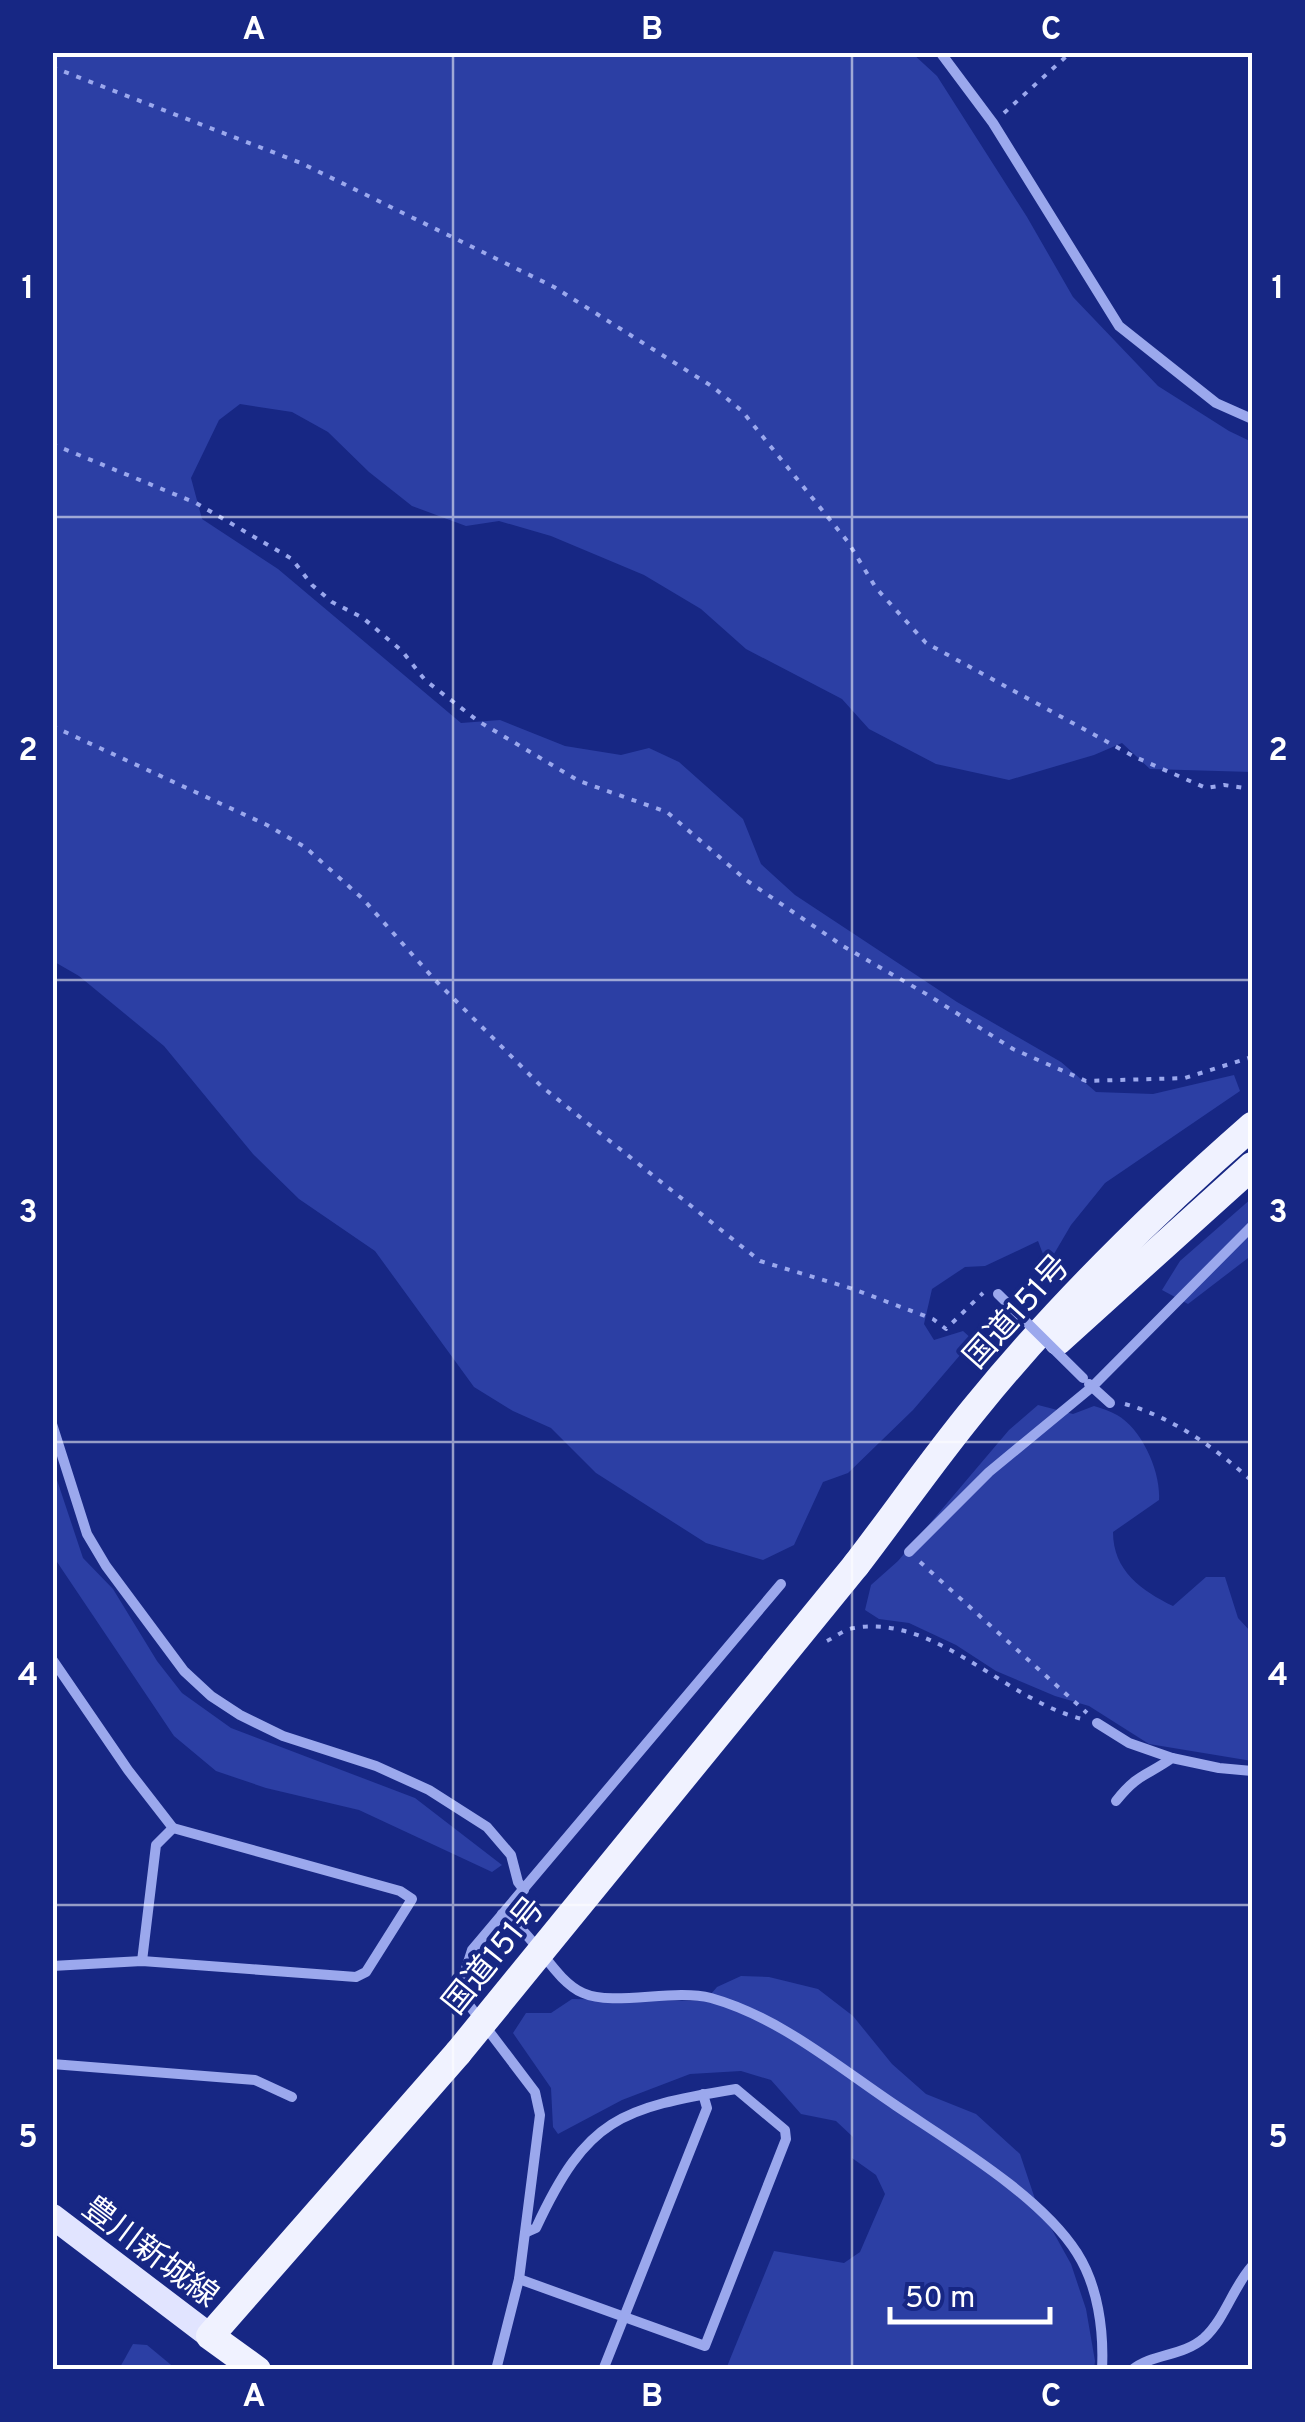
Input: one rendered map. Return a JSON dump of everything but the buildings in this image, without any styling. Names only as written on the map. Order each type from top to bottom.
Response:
[{"type":"highway","name":"国道151号","points":[[210,2336],[458,2053],[856,1565],[976,1407],[1069,1302],[1187,1183],[1252,1126]]},
{"type":"highway","name":"国道151号","points":[[856,1565],[987,1416],[1081,1318],[1252,1166]]},
{"type":"highway","points":[[210,2336],[257,2370]]},
{"type":"main road","name":"豊川新城線","points":[[52,2216],[210,2336]]},
{"type":"street","points":[[940,52],[993,123],[1118,326],[1216,403],[1252,419]]},
{"type":"street","points":[[909,1552],[1252,1226]]},
{"type":"street","points":[[998,1294],[1110,1403]]},
{"type":"street","points":[[52,1424],[87,1534],[184,1671],[240,1715],[282,1736],[376,1766],[458,1808],[505,1844],[524,1890]]},
{"type":"street","points":[[496,2370],[520,2279],[540,2115],[535,2092],[466,2001],[464,1975],[472,1950],[781,1584]]},
{"type":"street","points":[[52,1660],[172,1828],[400,1891],[412,1899],[366,1972],[356,1977],[142,1960],[52,1966]]},
{"type":"street","points":[[1097,1722],[1129,1743],[1172,1758],[1252,1770]]},
{"type":"street","points":[[1116,1801],[1145,1771],[1172,1758]]},
{"type":"street","points":[[142,1960],[156,1845],[172,1828]]},
{"type":"street","points":[[502,1914],[520,1924],[570,1985],[585,1994],[672,1994],[730,2004],[784,2030],[993,2170],[1074,2248],[1089,2273],[1100,2321],[1102,2370]]},
{"type":"street","points":[[52,2064],[256,2080],[292,2096]]},
{"type":"street","points":[[520,2279],[704,2346],[786,2139],[785,2130],[736,2089],[660,2103],[621,2117],[591,2137],[574,2157],[536,2228],[527,2232]]},
{"type":"street","points":[[603,2370],[707,2108],[703,2094]]},
{"type":"street","points":[[1132,2370],[1204,2338],[1252,2266]]},
{"type":"path","points":[[993,123],[1071,52]]},
{"type":"path","points":[[52,67],[300,163],[554,287],[713,387],[742,411],[848,542],[876,588],[926,643],[1135,757],[1206,788],[1224,785],[1252,789]]},
{"type":"path","points":[[52,444],[196,504],[292,558],[312,585],[332,602],[363,618],[402,651],[425,680],[478,721],[579,781],[667,812],[746,880],[842,946],[1013,1049],[1086,1081],[1186,1078],[1252,1058]]},
{"type":"path","points":[[52,726],[267,825],[305,847],[362,899],[541,1086],[760,1261],[853,1289],[933,1320],[946,1329],[989,1287],[998,1294]]},
{"type":"path","points":[[1110,1403],[1127,1404],[1157,1415],[1209,1444],[1252,1481]]},
{"type":"path","points":[[909,1552],[1097,1722]]},
{"type":"path","points":[[821,1644],[852,1628],[892,1628],[917,1634],[1018,1692],[1072,1716],[1097,1722]]},
{"type":"shaded area","points":[[53,52],[912,53],[937,76],[1073,297],[1158,386],[1252,442],[1252,772],[1150,769],[1122,743],[1009,780],[936,764],[869,729],[842,699],[746,649],[701,609],[644,575],[551,536],[499,521],[466,526],[412,506],[328,432],[292,412],[240,404],[219,420],[191,478],[202,519],[278,569],[461,723],[500,720],[565,746],[621,755],[649,748],[679,762],[743,819],[761,864],[795,895],[957,1002],[1061,1062],[1096,1092],[1153,1094],[1234,1075],[1240,1091],[1105,1183],[1071,1225],[1051,1259],[1043,1254],[1038,1241],[985,1266],[965,1267],[932,1289],[924,1324],[934,1340],[963,1331],[973,1340],[913,1410],[848,1473],[823,1482],[794,1545],[763,1560],[706,1543],[596,1473],[551,1428],[474,1387],[375,1251],[299,1199],[253,1154],[164,1046],[79,976],[53,961]]},
{"type":"shaded area","points":[[1252,1198],[1252,1255],[1188,1304],[1162,1290],[1180,1261]]},
{"type":"shaded area","points":[[1038,1405],[1073,1414],[1094,1406],[1108,1411],[1134,1430],[1148,1452],[1157,1477],[1159,1500],[1113,1532],[1118,1558],[1131,1578],[1173,1606],[1206,1577],[1225,1577],[1238,1618],[1252,1633],[1252,1761],[1149,1744],[1089,1706],[996,1671],[956,1645],[909,1623],[879,1619],[865,1610],[871,1585],[898,1561],[1009,1430]]},
{"type":"shaded area","points":[[53,1468],[83,1558],[113,1589],[157,1661],[182,1693],[231,1728],[415,1798],[502,1865],[492,1872],[359,1810],[266,1788],[216,1771],[174,1736],[53,1556]]},
{"type":"shaded area","points":[[741,1976],[769,1977],[818,1989],[853,2016],[892,2064],[926,2094],[976,2114],[1020,2154],[1035,2199],[1071,2264],[1086,2309],[1094,2369],[726,2369],[774,2251],[844,2263],[860,2252],[885,2194],[876,2175],[852,2158],[853,2137],[836,2121],[801,2114],[771,2080],[741,2071],[690,2074],[622,2100],[558,2134],[553,2127],[551,2088],[513,2033],[526,2013],[551,2013],[572,1999],[705,2001],[717,1987]]},
{"type":"shaded area","points":[[133,2344],[147,2345],[176,2369],[119,2369]]}]
